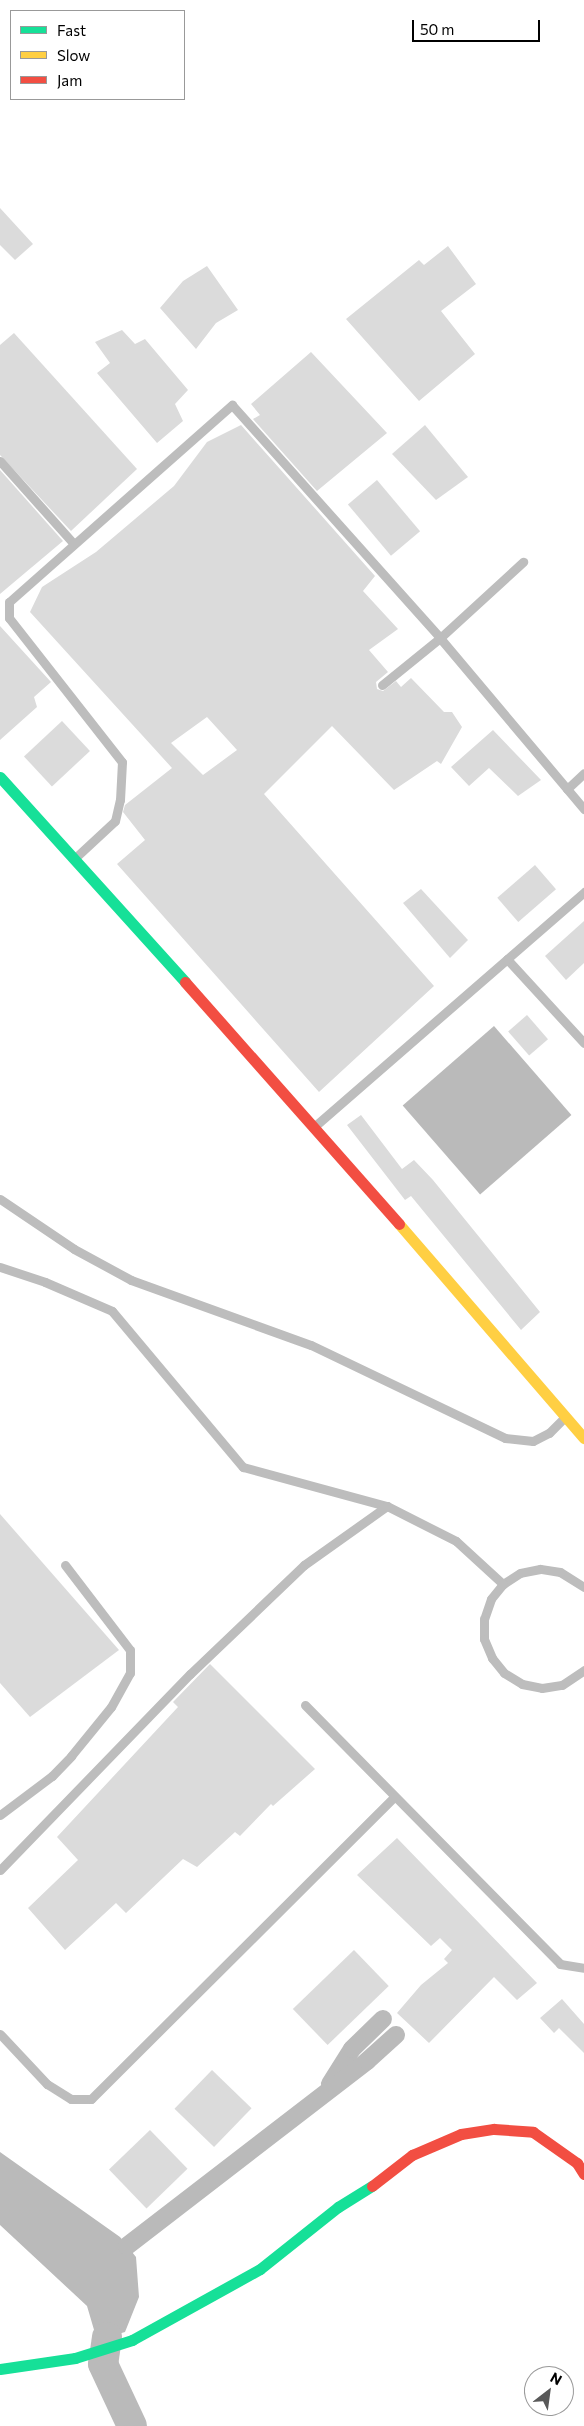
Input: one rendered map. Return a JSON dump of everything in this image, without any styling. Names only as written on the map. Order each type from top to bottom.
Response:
[{"type":"street","points":[[0,777],[314,1126],[584,1438]]},
{"type":"street","points":[[0,2369],[74,2358],[132,2340],[260,2269],[338,2207],[362,2194],[412,2154],[461,2134],[494,2129],[533,2132],[577,2163],[584,2174]]},
{"type":"lane","points":[[73,860],[115,821],[120,800],[122,762],[9,618],[9,602],[232,405],[440,638],[584,809]]},
{"type":"lane","points":[[0,461],[74,544]]},
{"type":"lane","points":[[382,685],[440,638],[523,562]]},
{"type":"lane","points":[[567,789],[584,773]]},
{"type":"lane","points":[[314,1126],[584,892]]},
{"type":"lane","points":[[507,959],[584,1043]]},
{"type":"lane","points":[[0,1199],[74,1248],[132,1280],[312,1346],[505,1438],[533,1441],[549,1433],[566,1416]]},
{"type":"lane","points":[[0,1267],[112,1311],[244,1466],[387,1506],[456,1541],[503,1584]]},
{"type":"lane","points":[[0,1870],[190,1674],[304,1565],[387,1506]]},
{"type":"lane","points":[[0,1815],[52,1776],[71,1756],[111,1707],[130,1673],[130,1650],[65,1565]]},
{"type":"lane","points":[[583,1675],[562,1684],[542,1688],[522,1684],[500,1668],[492,1658],[484,1639],[484,1618],[491,1600],[503,1584],[520,1573],[540,1569],[560,1572],[584,1587]]},
{"type":"lane","points":[[305,1704],[394,1797],[560,1964],[584,1968]]},
{"type":"lane","points":[[0,2034],[48,2084],[71,2099],[91,2099],[394,1797]]},
{"type":"shaded area","points":[[494,1026],[571,1115],[480,1194],[403,1105]]},
{"type":"shaded area","points":[[0,2152],[120,2237],[136,2257],[139,2297],[125,2332],[97,2340],[87,2306],[0,2225]]},
{"type":"building","points":[[0,208],[33,244],[15,260],[0,245]]},
{"type":"building","points":[[448,246],[476,284],[441,311],[475,354],[419,401],[346,319],[419,260],[424,265]]},
{"type":"building","points":[[207,266],[238,310],[216,323],[196,349],[160,308],[183,281]]},
{"type":"building","points":[[122,330],[135,344],[145,339],[188,390],[175,404],[183,421],[157,443],[97,373],[110,363],[95,342]]},
{"type":"building","points":[[14,333],[137,469],[71,531],[0,455],[0,345]]},
{"type":"building","points":[[311,352],[387,433],[317,491],[253,419],[260,415],[251,404]]},
{"type":"building","points":[[241,425],[375,576],[363,591],[398,629],[369,650],[388,672],[376,682],[377,689],[383,691],[396,681],[401,687],[411,678],[444,712],[452,712],[462,727],[441,764],[437,761],[394,790],[332,726],[264,794],[434,986],[319,1092],[117,864],[145,840],[123,812],[125,805],[172,768],[30,612],[42,587],[96,552],[174,486],[207,442]],"holes":[[[207,717],[237,750],[203,775],[171,743]]]},
{"type":"building","points":[[425,425],[468,477],[436,500],[392,454]]},
{"type":"building","points":[[0,470],[63,541],[0,594]]},
{"type":"building","points":[[377,480],[420,531],[391,556],[348,504]]},
{"type":"building","points":[[0,626],[51,682],[34,697],[37,707],[0,740]]},
{"type":"building","points":[[62,721],[90,751],[52,786],[24,756]]},
{"type":"building","points":[[493,730],[541,780],[518,796],[489,768],[469,786],[451,767]]},
{"type":"building","points":[[535,865],[556,889],[518,922],[497,898]]},
{"type":"building","points":[[421,889],[468,940],[450,958],[403,903]]},
{"type":"building","points":[[584,921],[584,963],[566,980],[545,956]]},
{"type":"building","points":[[527,1015],[548,1039],[529,1056],[508,1031]]},
{"type":"building","points":[[361,1115],[402,1169],[414,1160],[433,1180],[540,1312],[521,1330],[411,1196],[405,1200],[347,1125]]},
{"type":"building","points":[[0,1514],[119,1650],[30,1717],[0,1683]]},
{"type":"building","points":[[210,1664],[315,1769],[273,1806],[271,1804],[240,1836],[235,1832],[197,1867],[183,1859],[126,1913],[116,1903],[65,1950],[28,1908],[78,1860],[57,1837],[178,1707],[173,1702]]},
{"type":"building","points":[[397,1838],[537,1983],[517,2000],[494,1977],[429,2043],[397,2013],[421,1985],[448,1963],[444,1959],[452,1950],[440,1938],[431,1946],[357,1875]]},
{"type":"building","points":[[354,1950],[389,1986],[328,2045],[293,2009]]},
{"type":"building","points":[[562,1999],[584,2024],[584,2053],[559,2028],[554,2033],[540,2018]]},
{"type":"building","points":[[212,2070],[252,2108],[214,2147],[174,2109]]},
{"type":"building","points":[[150,2130],[188,2169],[147,2208],[109,2170]]},
{"type":"waterway","points":[[330,2084],[352,2049],[383,2019]]},
{"type":"waterway","points":[[127,2246],[367,2061],[396,2035]]},
{"type":"waterway","points":[[107,2337],[103,2364],[132,2426]]},
{"type":"traffic: fast","points":[[0,777],[185,982]]},
{"type":"traffic: fast","points":[[0,2369],[75,2358],[132,2340],[260,2269],[338,2207],[372,2186]]},
{"type":"traffic: slow","points":[[399,1224],[584,1438]]},
{"type":"traffic: jam","points":[[185,982],[399,1224]]},
{"type":"traffic: jam","points":[[372,2186],[412,2155],[461,2134],[494,2129],[533,2132],[577,2163],[584,2174]]}]
